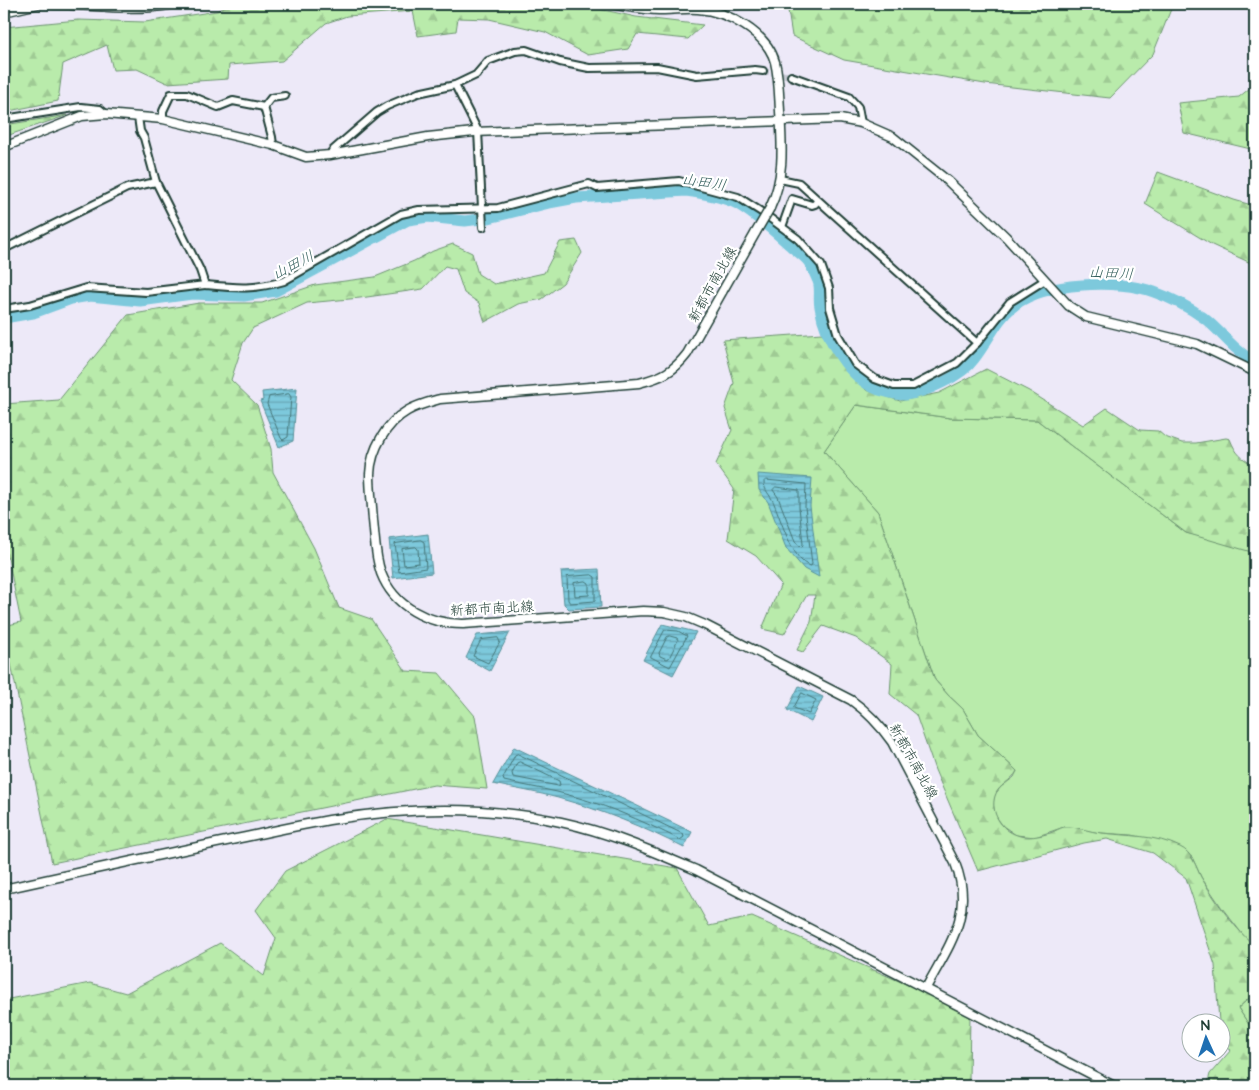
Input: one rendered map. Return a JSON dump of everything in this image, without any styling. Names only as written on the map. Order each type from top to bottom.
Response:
[{"type":"street","points":[[4,12],[38,4]]},
{"type":"street","points":[[54,4],[126,8],[155,8],[174,4]]},
{"type":"street","name":"新都市南北線","points":[[611,4],[631,8],[663,10],[698,9],[721,13],[743,24],[764,42],[775,61],[781,120],[782,166],[780,179],[770,208],[687,354],[678,366],[667,374],[639,383],[440,399],[422,404],[396,419],[378,444],[370,473],[377,560],[386,584],[394,594],[416,613],[432,620],[448,624],[463,624],[624,612],[664,612],[686,617],[705,625],[851,700],[867,712],[880,725],[892,742],[955,863],[961,883],[963,902],[958,925],[926,988]]},
{"type":"street","points":[[330,155],[332,150],[377,112],[387,106],[418,93],[456,85],[476,75],[488,61],[515,51],[526,50],[560,62],[588,68],[658,67],[697,75],[763,71]]},
{"type":"street","points":[[791,76],[849,97],[858,106],[861,123]]},
{"type":"street","points":[[456,85],[478,131],[483,227]]},
{"type":"street","points":[[163,119],[163,111],[171,94],[187,94],[218,108],[232,101],[264,106]]},
{"type":"street","points":[[264,106],[271,98],[285,96]]},
{"type":"street","points":[[264,106],[273,145]]},
{"type":"street","points":[[4,119],[81,107],[100,109],[106,114]]},
{"type":"street","points":[[4,147],[82,116],[106,114],[163,119],[273,145],[306,158],[428,137],[478,131],[840,119],[861,123],[893,137],[948,181],[1006,236],[1069,306],[1086,316],[1197,344],[1255,372]]},
{"type":"street","points":[[138,117],[140,131],[144,138],[156,182],[200,270],[205,285]]},
{"type":"street","points":[[780,179],[799,183],[977,344]]},
{"type":"street","points":[[4,309],[30,306],[86,288],[146,292],[205,285],[245,288],[262,287],[284,281],[401,214],[419,210],[481,210],[498,208],[589,184],[597,188],[679,181],[738,197],[798,240],[821,265],[829,288],[830,308],[838,336],[855,364],[875,379],[894,386],[913,386],[957,363],[977,344],[1010,302],[1045,280]]},
{"type":"street","points":[[4,248],[127,188],[156,182]]},
{"type":"street","points":[[782,227],[792,198],[812,205],[817,201]]},
{"type":"street","points":[[4,889],[334,819],[408,810],[488,811],[561,822],[634,844],[696,870],[1114,1086]]},
{"type":"green space","points":[[229,4],[576,4],[636,17],[703,25],[688,39],[637,34],[628,49],[588,55],[545,32],[489,19],[458,18],[456,31],[418,36],[413,11],[347,16],[326,23],[282,61],[229,65],[228,79],[167,83],[137,69],[113,70],[107,45],[63,64],[58,101],[4,112],[4,27],[78,20],[145,22],[217,11]]},
{"type":"green space","points":[[787,4],[1211,4],[1208,6],[1171,9],[1153,54],[1110,98],[985,84],[844,60],[792,36]]},
{"type":"green space","points":[[1255,84],[1255,150],[1184,133],[1178,103],[1239,97]]},
{"type":"green space","points":[[68,115],[12,134],[4,138],[4,125]]},
{"type":"green space","points":[[1158,172],[1255,206],[1255,265],[1212,245],[1145,204]]},
{"type":"green space","points":[[576,240],[582,253],[563,283],[542,299],[518,304],[485,322],[479,303],[464,293],[456,269],[445,266],[423,289],[307,303],[253,328],[243,343],[231,380],[257,405],[271,449],[273,472],[314,548],[339,608],[371,619],[406,671],[439,673],[475,716],[487,789],[434,785],[52,863],[4,630],[4,626],[21,622],[8,558],[4,558],[4,404],[59,400],[128,315],[199,303],[262,303],[315,285],[375,277],[453,244],[472,253],[478,274],[494,284],[544,273],[560,242]]},
{"type":"green space","points":[[822,333],[866,390],[900,401],[939,393],[986,369],[1029,391],[1083,425],[1107,408],[1140,430],[1158,431],[1165,437],[1182,443],[1230,439],[1240,455],[1255,466],[1255,553],[1186,533],[1037,420],[950,418],[856,405],[824,451],[878,512],[935,680],[963,709],[978,735],[1017,771],[999,789],[995,796],[994,808],[1002,825],[1011,833],[1025,837],[1034,837],[1050,833],[1062,827],[1069,827],[1152,838],[1180,847],[1191,856],[1201,877],[1226,914],[1248,940],[1255,945],[1255,993],[1238,1008],[1255,1034],[1255,1086],[1207,1086],[1210,1074],[1220,1062],[1232,1062],[1232,1012],[1218,1012],[1215,965],[1186,878],[1153,853],[1107,839],[1084,843],[978,871],[935,770],[916,715],[890,694],[892,664],[856,638],[823,626],[803,652],[797,650],[811,622],[815,595],[807,595],[784,634],[762,629],[781,584],[756,556],[728,539],[734,489],[716,464],[732,430],[725,408],[734,383],[723,340]]},
{"type":"green space","points":[[856,405],[950,418],[1037,420],[1186,533],[1255,549],[1255,945],[1247,940],[1222,908],[1201,877],[1192,857],[1160,841],[1132,835],[1100,833],[1064,827],[1035,837],[1016,835],[1003,826],[995,815],[993,803],[995,794],[1014,777],[1017,771],[978,735],[963,709],[935,680],[878,512],[824,451]]},
{"type":"green space","points":[[387,819],[677,868],[709,926],[752,917],[970,1012],[969,1081],[987,1086],[4,1086],[4,1000],[90,983],[126,993],[220,943],[264,976],[276,938],[256,910],[285,871]]},
{"type":"green space","points":[[1255,993],[1255,1034],[1238,1008]]},
{"type":"water","points":[[297,388],[293,441],[279,447],[260,401],[263,400],[262,392]]},
{"type":"water","points":[[758,474],[812,478],[810,506],[819,577],[804,569],[786,548],[768,502],[759,490]]},
{"type":"water","points":[[428,534],[432,573],[393,578],[389,539]]},
{"type":"water","points":[[599,569],[601,607],[569,609],[564,604],[561,571]]},
{"type":"water","points":[[662,624],[696,632],[673,675],[643,660]]},
{"type":"water","points":[[510,632],[490,671],[466,658],[477,635]]},
{"type":"water","points":[[799,686],[823,697],[811,722],[787,710]]},
{"type":"water","points":[[514,747],[692,832],[684,848],[638,826],[590,808],[550,796],[493,784]]},
{"type":"waterway","name":"山田川","points":[[4,318],[33,313],[71,299],[90,296],[140,301],[192,294],[244,296],[276,291],[408,220],[428,217],[465,221],[489,218],[576,198],[686,191],[716,196],[733,202],[764,223],[806,259],[811,265],[818,281],[819,304],[827,332],[833,344],[848,367],[868,385],[879,390],[905,395],[923,391],[942,383],[961,372],[968,365],[1003,317],[1015,305],[1028,297],[1044,291],[1082,285],[1122,285],[1167,297],[1204,318],[1234,347],[1255,362]]},
{"type":"tunnel","points":[[763,71],[791,76]]}]
